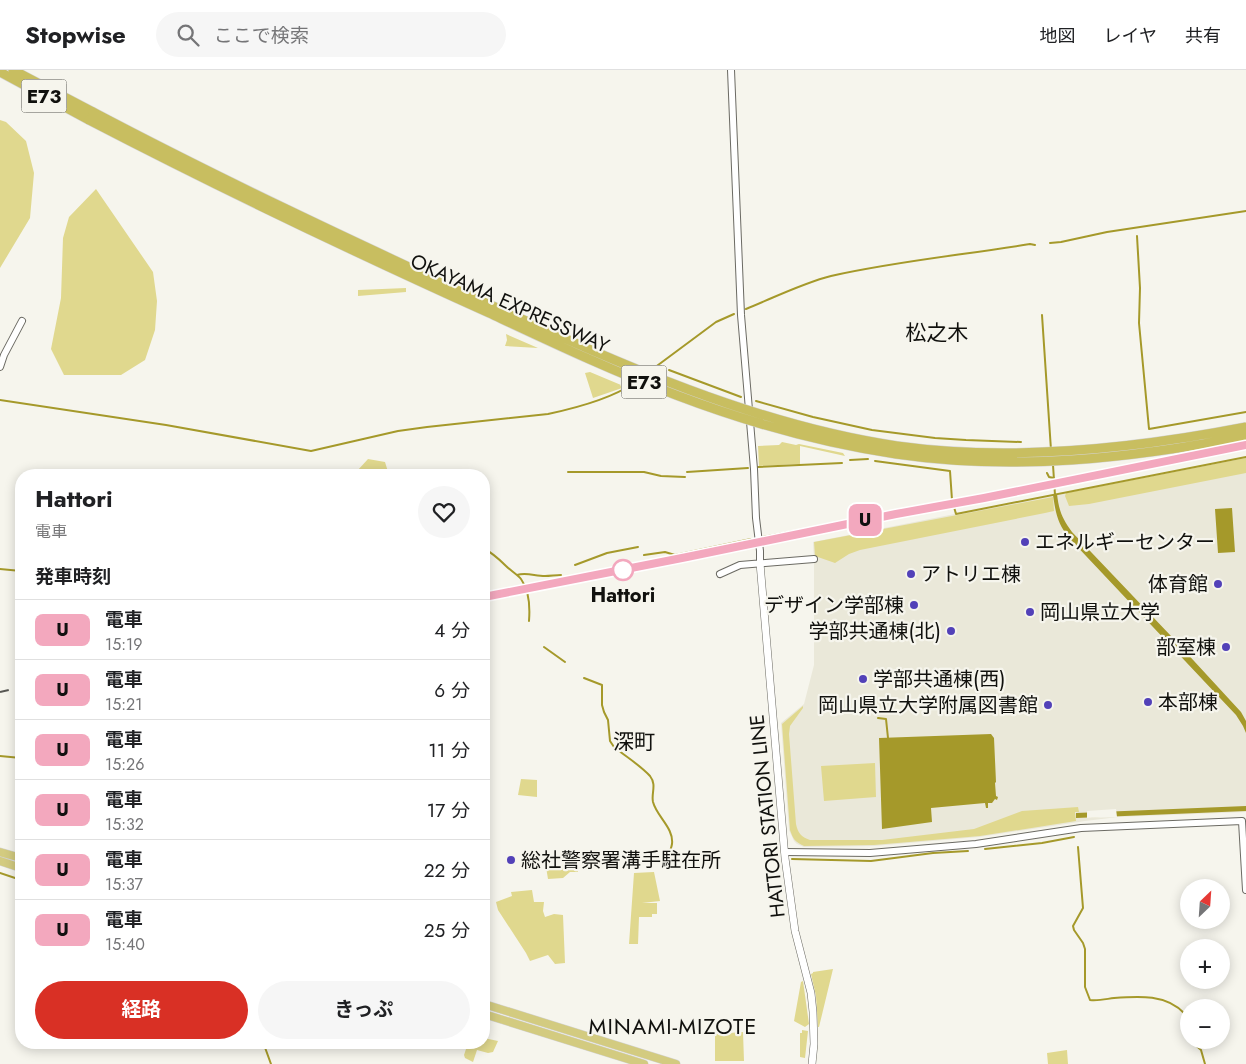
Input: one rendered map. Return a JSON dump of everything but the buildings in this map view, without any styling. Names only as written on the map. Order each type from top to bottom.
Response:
[{"type":"highway","name":"OKAYAMA EXPRESSWAY","points":[[13,70],[91,116],[241,196],[403,274],[614,370],[675,395],[770,427],[814,438],[896,454],[937,459],[996,462],[1054,462],[1105,458],[1160,451],[1246,436]]},
{"type":"highway","name":"OKAYAMA EXPRESSWAY","points":[[0,72],[409,268],[512,315],[618,362],[678,386],[763,416],[849,437],[897,446],[938,450],[996,452],[1053,452],[1104,449],[1159,442],[1246,427]]},
{"type":"highway","points":[[0,852],[15,856]]},
{"type":"highway","points":[[0,861],[15,866]]},
{"type":"highway","points":[[490,1006],[676,1064]]},
{"type":"highway","points":[[490,1016],[644,1064]]},
{"type":"main road","name":"HATTORI STATION LINE","points":[[760,563],[785,852],[795,931],[812,1002],[814,1031],[812,1064]]},
{"type":"street","points":[[730,70],[741,315],[760,563]]},
{"type":"street","points":[[0,367],[4,355],[22,321]]},
{"type":"street","points":[[720,574],[740,566],[814,559]]},
{"type":"street","points":[[785,852],[870,853],[976,844],[1081,828],[1242,820],[1246,890]]},
{"type":"shaded area","points":[[0,120],[6,122],[26,141],[34,173],[30,218],[0,268]]},
{"type":"shaded area","points":[[96,189],[153,272],[157,301],[155,330],[145,360],[121,375],[64,375],[51,349],[61,298],[63,238],[69,217]]},
{"type":"shaded area","points":[[406,288],[406,292],[358,296],[358,290]]},
{"type":"shaded area","points":[[506,334],[538,348],[505,346]]},
{"type":"shaded area","points":[[590,372],[625,387],[593,398],[585,373]]},
{"type":"shaded area","points":[[782,442],[843,453],[845,456],[800,446],[800,464],[759,466],[758,446],[779,445]]},
{"type":"shaded area","name":"岡山県立大学","points":[[1246,458],[1246,812],[1118,817],[979,837],[874,846],[804,847],[794,841],[789,830],[781,723],[804,704],[814,665],[813,542]]},
{"type":"shaded area","points":[[1246,458],[1246,473],[1089,504],[1069,506],[1065,496],[1066,493]]},
{"type":"shaded area","points":[[368,459],[385,462],[387,469],[359,469]]},
{"type":"shaded area","points":[[1057,494],[1062,514],[1072,532],[1241,712],[1246,721],[1246,733],[1236,715],[1070,539],[1062,528],[1056,513],[1053,495]]},
{"type":"shaded area","points":[[1053,497],[1054,511],[860,550],[849,554],[835,563],[815,556],[814,542]]},
{"type":"shaded area","points":[[1232,508],[1235,552],[1218,553],[1215,509]]},
{"type":"shaded area","points":[[803,706],[790,726],[789,734],[796,824],[800,834],[807,839],[882,840],[974,829],[1022,811],[1078,807],[1079,812],[1075,812],[1076,821],[980,836],[874,845],[804,846],[795,840],[790,830],[782,724]]},
{"type":"shaded area","points":[[991,734],[994,738],[995,783],[996,796],[998,797],[992,803],[988,803],[988,808],[986,808],[985,803],[931,808],[932,822],[882,829],[879,738]]},
{"type":"shaded area","points":[[875,763],[876,797],[824,801],[821,766]]},
{"type":"shaded area","points":[[521,779],[537,780],[537,797],[518,795]]},
{"type":"shaded area","points":[[1246,806],[1246,811],[1076,818],[1076,813]]},
{"type":"shaded area","points":[[577,863],[578,872],[570,872],[563,878],[548,879],[546,867]]},
{"type":"shaded area","points":[[654,872],[660,901],[642,903],[657,903],[657,914],[652,914],[652,917],[639,917],[638,944],[629,944],[634,873]]},
{"type":"shaded area","points":[[532,890],[534,902],[544,902],[543,911],[545,917],[554,914],[563,915],[565,963],[555,964],[548,955],[530,961],[498,910],[496,902],[512,896],[511,892]]},
{"type":"shaded area","points":[[833,969],[818,1027],[816,996],[811,974],[813,972]]},
{"type":"shaded area","points":[[803,981],[809,1024],[805,1027],[794,1021],[801,982]]},
{"type":"shaded area","points":[[802,1030],[808,1031],[805,1058],[800,1057],[800,1033],[802,1033]]},
{"type":"shaded area","points":[[743,1032],[744,1061],[715,1061],[715,1034]]},
{"type":"shaded area","points":[[490,1039],[498,1041],[493,1052],[488,1053],[477,1050],[473,1062],[465,1058],[466,1049],[490,1049]]},
{"type":"shaded area","points":[[1067,1050],[1068,1064],[1048,1064],[1047,1053]]},
{"type":"pier","points":[[1116,809],[1117,817],[1087,818],[1087,811]]},
{"type":"waterway","points":[[1050,243],[1107,232],[1246,211]]},
{"type":"waterway","points":[[1137,236],[1140,288],[1139,323],[1149,429],[1246,412]]},
{"type":"waterway","points":[[746,309],[831,276],[906,262],[1030,244],[1035,245]]},
{"type":"waterway","points":[[650,371],[716,322],[734,314]]},
{"type":"waterway","points":[[1042,315],[1051,450]]},
{"type":"waterway","points":[[669,370],[741,397]]},
{"type":"waterway","points":[[0,400],[166,425],[311,451],[398,431],[548,414],[604,398],[634,383]]},
{"type":"waterway","points":[[756,401],[813,417],[872,430],[935,438],[1021,442]]},
{"type":"waterway","points":[[875,461],[950,471],[952,500],[956,514],[1246,457]]},
{"type":"waterway","points":[[850,460],[868,459]]},
{"type":"waterway","points":[[758,467],[842,463]]},
{"type":"waterway","points":[[1053,465],[1055,495]]},
{"type":"waterway","points":[[687,472],[748,468]]},
{"type":"waterway","points":[[568,472],[644,472],[661,476],[685,477]]},
{"type":"waterway","points":[[1047,473],[1049,477],[1054,478]]},
{"type":"waterway","points":[[763,537],[952,501]]},
{"type":"waterway","points":[[644,555],[665,552],[675,555],[751,539]]},
{"type":"waterway","points":[[575,565],[607,553],[638,547]]},
{"type":"waterway","points":[[490,552],[524,583],[528,599],[529,621]]},
{"type":"waterway","points":[[0,569],[15,570]]},
{"type":"waterway","points":[[517,575],[561,575]]},
{"type":"waterway","points":[[544,647],[565,662]]},
{"type":"waterway","points":[[584,678],[602,685],[602,705],[608,720],[610,741],[614,747],[642,768],[652,779],[653,802],[672,838],[672,846],[666,862]]},
{"type":"waterway","points":[[878,718],[886,719],[888,738]]},
{"type":"waterway","points":[[0,756],[15,757]]},
{"type":"waterway","points":[[985,849],[1042,843],[1074,837]]},
{"type":"waterway","points":[[1078,847],[1083,908],[1073,926],[1085,949],[1085,987],[1090,1000],[1143,997],[1161,1000],[1180,1009]]},
{"type":"waterway","points":[[792,859],[871,861],[933,853],[968,851]]},
{"type":"waterway","points":[[0,873],[15,878]]},
{"type":"waterway","points":[[266,1049],[271,1064]]},
{"type":"waterway","points":[[1200,1049],[1205,1064]]},
{"type":"railway","points":[[490,596],[896,513],[984,498],[1246,445]]},
{"type":"railway","points":[[0,692],[15,688]]},
{"type":"train","name":"U","points":[[490,596],[1246,445]]},
{"type":"place","name":"エネルギーセンター","points":[[1025,542]]},
{"type":"place","name":"Hattori","points":[[623,570]]},
{"type":"place","name":"アトリエ棟","points":[[911,574]]},
{"type":"place","name":"体育館","points":[[1218,584]]},
{"type":"place","name":"デザイン学部棟","points":[[914,605]]},
{"type":"place","name":"岡山県立大学","points":[[1030,612]]},
{"type":"place","name":"学部共通棟(北)","points":[[951,631]]},
{"type":"place","name":"部室棟","points":[[1226,647]]},
{"type":"place","name":"学部共通棟(西)","points":[[863,679]]},
{"type":"place","name":"本部棟","points":[[1148,702]]},
{"type":"place","name":"岡山県立大学附属図書館","points":[[1048,705]]},
{"type":"place","name":"総社警察署溝手駐在所","points":[[511,860]]},
{"type":"district","name":"松之木","points":[[937,333]]},
{"type":"district","name":"深町","points":[[634,742]]},
{"type":"district","name":"MINAMI-MIZOTE","points":[[673,1026]]}]
